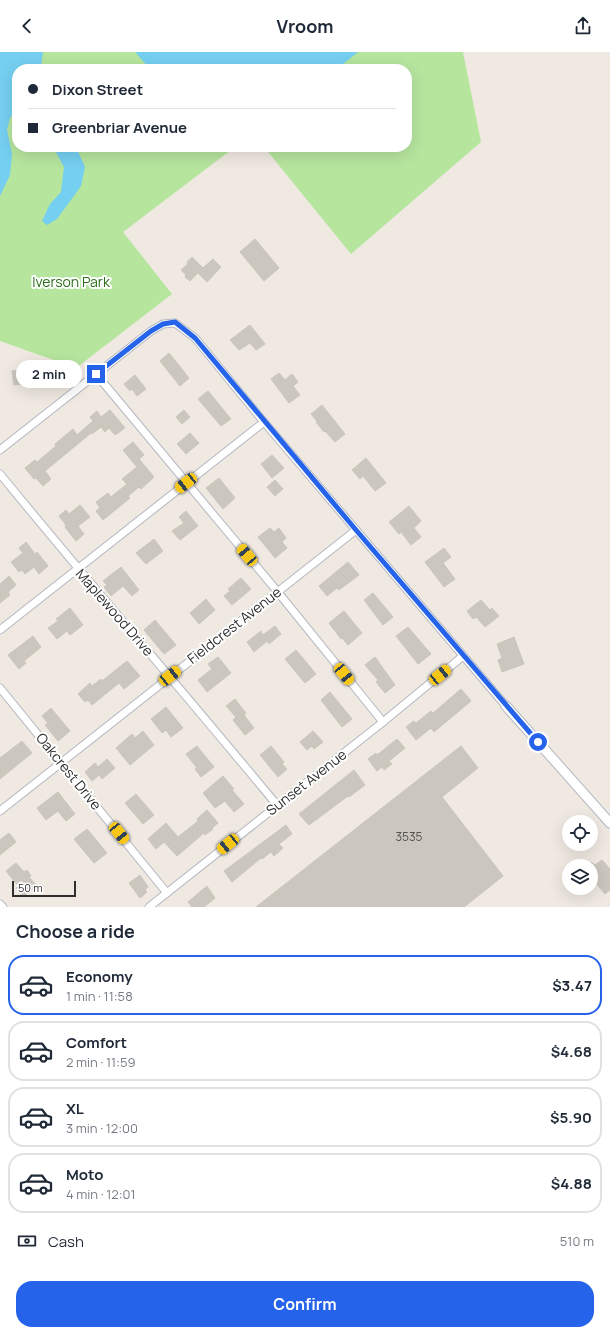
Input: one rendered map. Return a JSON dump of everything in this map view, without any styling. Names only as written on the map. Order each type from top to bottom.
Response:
[{"type":"street","points":[[0,450],[151,331],[163,324],[175,322],[195,338],[264,422],[463,656],[610,823]]},
{"type":"street","points":[[96,374],[277,591],[383,722]]},
{"type":"street","points":[[0,630],[264,422]]},
{"type":"street","name":"Maplewood Drive","points":[[0,474],[277,805]]},
{"type":"street","name":"Fieldcrest Avenue","points":[[0,811],[356,530]]},
{"type":"street","name":"Sunset Avenue","points":[[149,907],[383,722],[463,656]]},
{"type":"street","name":"Oakcrest Drive","points":[[0,688],[167,892]]},
{"type":"street","points":[[0,904],[3,907]]},
{"type":"green space","name":"Iverson Park","points":[[0,52],[463,52],[481,142],[351,254],[268,152],[412,152],[412,64],[12,64],[12,152],[228,152],[123,232],[172,294],[76,368],[0,341]]},
{"type":"water","points":[[0,52],[43,52],[41,64],[12,64],[12,115],[7,130],[12,154],[10,175],[0,196]]},
{"type":"water","points":[[135,52],[358,52],[343,64],[146,64]]},
{"type":"water","points":[[56,152],[78,152],[85,167],[81,186],[57,219],[47,225],[42,221],[50,204],[61,192],[64,167]]},
{"type":"building","points":[[255,239],[279,268],[264,281],[240,252]]},
{"type":"building","points":[[192,257],[203,268],[213,259],[221,267],[207,282],[198,273],[190,281],[185,277],[186,275],[181,270],[188,264],[187,262]]},
{"type":"building","points":[[250,325],[265,344],[256,350],[250,343],[239,350],[230,340]]},
{"type":"building","points":[[169,353],[189,378],[180,386],[160,361]]},
{"type":"building","points":[[28,365],[29,369],[54,365],[56,376],[50,377],[51,381],[41,383],[41,379],[14,385],[12,371],[22,370],[21,366]]},
{"type":"building","points":[[279,373],[285,380],[292,374],[298,382],[293,386],[300,395],[289,403],[271,379]]},
{"type":"building","points":[[135,375],[146,389],[137,396],[132,389],[130,391],[124,384]]},
{"type":"building","points":[[208,391],[231,419],[221,426],[198,399]]},
{"type":"building","points":[[322,405],[345,434],[335,442],[325,431],[324,432],[311,414]]},
{"type":"building","points":[[110,410],[125,428],[115,435],[109,428],[105,432],[101,427],[92,434],[91,433],[45,471],[51,479],[43,486],[36,478],[34,479],[25,468],[35,460],[37,462],[73,429],[77,435],[93,421],[90,417],[97,411],[101,417]]},
{"type":"building","points":[[184,410],[190,417],[182,424],[176,417]]},
{"type":"building","points":[[190,433],[199,443],[186,454],[177,444]]},
{"type":"building","points":[[133,442],[144,455],[139,459],[154,477],[141,489],[139,487],[128,496],[130,498],[103,520],[96,511],[100,508],[96,502],[108,493],[111,497],[127,484],[122,479],[137,467],[123,450]]},
{"type":"building","points":[[272,455],[284,468],[272,478],[261,464]]},
{"type":"building","points":[[366,458],[386,483],[375,491],[363,476],[360,479],[352,470]]},
{"type":"building","points":[[219,478],[235,498],[223,509],[206,488]]},
{"type":"building","points":[[275,480],[283,489],[275,496],[267,487]]},
{"type":"building","points":[[80,505],[90,517],[78,526],[84,534],[76,541],[65,527],[66,525],[59,516],[66,510],[69,514]]},
{"type":"building","points":[[409,506],[421,521],[414,528],[421,537],[411,545],[401,532],[399,534],[389,522]]},
{"type":"building","points":[[186,511],[198,526],[180,540],[172,531],[184,523],[179,517]]},
{"type":"building","points":[[270,528],[274,532],[279,528],[286,538],[282,542],[287,548],[275,558],[258,537]]},
{"type":"building","points":[[154,539],[163,551],[146,564],[136,553]]},
{"type":"building","points":[[26,542],[35,554],[37,552],[48,566],[39,574],[34,567],[25,574],[22,570],[19,572],[11,562],[23,553],[19,548]]},
{"type":"building","points":[[444,548],[451,557],[443,563],[455,579],[444,587],[425,562]]},
{"type":"building","points":[[348,562],[359,575],[339,590],[337,588],[327,596],[319,586]]},
{"type":"building","points":[[121,567],[139,590],[132,596],[123,586],[111,596],[104,587],[107,585],[103,581]]},
{"type":"building","points":[[9,576],[16,585],[8,592],[10,595],[0,603],[0,584]]},
{"type":"building","points":[[241,578],[251,589],[232,605],[224,596],[230,591],[228,589]]},
{"type":"building","points":[[373,593],[393,617],[383,625],[364,600]]},
{"type":"building","points":[[206,599],[215,610],[199,624],[190,613]]},
{"type":"building","points":[[481,600],[490,610],[492,608],[499,616],[485,627],[476,617],[473,619],[467,611]]},
{"type":"building","points":[[70,608],[83,625],[70,635],[67,631],[57,639],[48,628],[58,621],[56,619]]},
{"type":"building","points":[[344,611],[362,633],[348,645],[342,638],[341,639],[329,623]]},
{"type":"building","points":[[155,620],[176,645],[164,654],[144,630]]},
{"type":"building","points":[[275,626],[281,634],[269,644],[267,641],[254,652],[247,642],[261,631],[263,635]]},
{"type":"building","points":[[408,627],[431,654],[418,664],[396,636]]},
{"type":"building","points":[[33,636],[41,647],[24,661],[26,663],[19,669],[8,655]]},
{"type":"building","points":[[514,637],[524,664],[502,672],[498,660],[502,658],[497,644]]},
{"type":"building","points":[[296,650],[316,674],[305,683],[285,659]]},
{"type":"building","points":[[218,657],[231,673],[207,692],[198,680],[212,669],[208,664]]},
{"type":"building","points":[[375,657],[395,685],[385,693],[376,682],[378,680],[365,665]]},
{"type":"building","points":[[127,661],[140,676],[124,689],[119,683],[92,705],[88,700],[85,702],[78,694],[90,683],[92,686],[101,679],[102,681]]},
{"type":"building","points":[[461,689],[471,701],[434,732],[431,728],[416,740],[406,727],[414,721],[416,723],[431,711],[433,713]]},
{"type":"building","points":[[330,692],[352,719],[342,727],[321,700]]},
{"type":"building","points":[[235,699],[246,713],[244,715],[254,728],[245,735],[233,720],[236,717],[226,706]]},
{"type":"building","points":[[166,707],[183,728],[171,737],[166,730],[162,733],[151,719]]},
{"type":"building","points":[[51,708],[70,731],[58,741],[45,725],[48,723],[42,716]]},
{"type":"building","points":[[143,731],[154,745],[130,765],[116,748],[132,734],[135,738]]},
{"type":"building","points":[[313,731],[323,742],[314,749],[312,746],[307,750],[300,742]]},
{"type":"building","points":[[397,739],[405,748],[389,761],[392,764],[384,770],[382,767],[377,771],[368,759],[376,753],[377,755]]},
{"type":"building","points":[[22,741],[32,753],[0,779],[0,758]]},
{"type":"building","points":[[197,746],[214,767],[201,777],[195,769],[197,768],[186,754]]},
{"type":"building","points":[[271,746],[284,762],[282,764],[287,769],[278,777],[260,755]]},
{"type":"building","points":[[461,746],[478,768],[442,797],[503,876],[464,907],[256,907]]},
{"type":"building","points":[[107,759],[115,768],[102,779],[99,775],[92,781],[85,772],[95,763],[98,767]]},
{"type":"building","points":[[354,770],[365,785],[309,825],[299,814]]},
{"type":"building","points":[[223,776],[244,804],[234,812],[225,801],[215,808],[203,793]]},
{"type":"building","points":[[58,792],[75,814],[66,821],[58,811],[46,820],[37,808]]},
{"type":"building","points":[[136,794],[154,815],[143,824],[125,803]]},
{"type":"building","points":[[207,810],[218,823],[212,828],[213,829],[205,835],[204,833],[177,856],[164,842],[156,849],[148,839],[166,823],[178,837],[198,821],[197,819]]},
{"type":"building","points":[[286,825],[292,834],[279,844],[283,848],[274,856],[271,852],[262,859],[261,858],[232,882],[224,871]]},
{"type":"building","points":[[87,829],[107,853],[94,863],[74,839]]},
{"type":"building","points":[[9,833],[16,842],[0,855],[0,840]]},
{"type":"building","points":[[602,860],[610,869],[610,890],[605,894],[598,886],[598,863]]},
{"type":"building","points":[[16,863],[24,872],[27,870],[31,876],[29,877],[37,886],[23,897],[16,888],[18,886],[6,871]]},
{"type":"building","points":[[140,875],[148,887],[145,890],[147,892],[140,898],[129,883]]},
{"type":"building","points":[[207,886],[215,898],[204,907],[192,907],[188,902]]},
{"type":"route","points":[[96,374],[151,331],[163,324],[175,322],[195,338],[264,422],[497,696],[538,742]]}]
